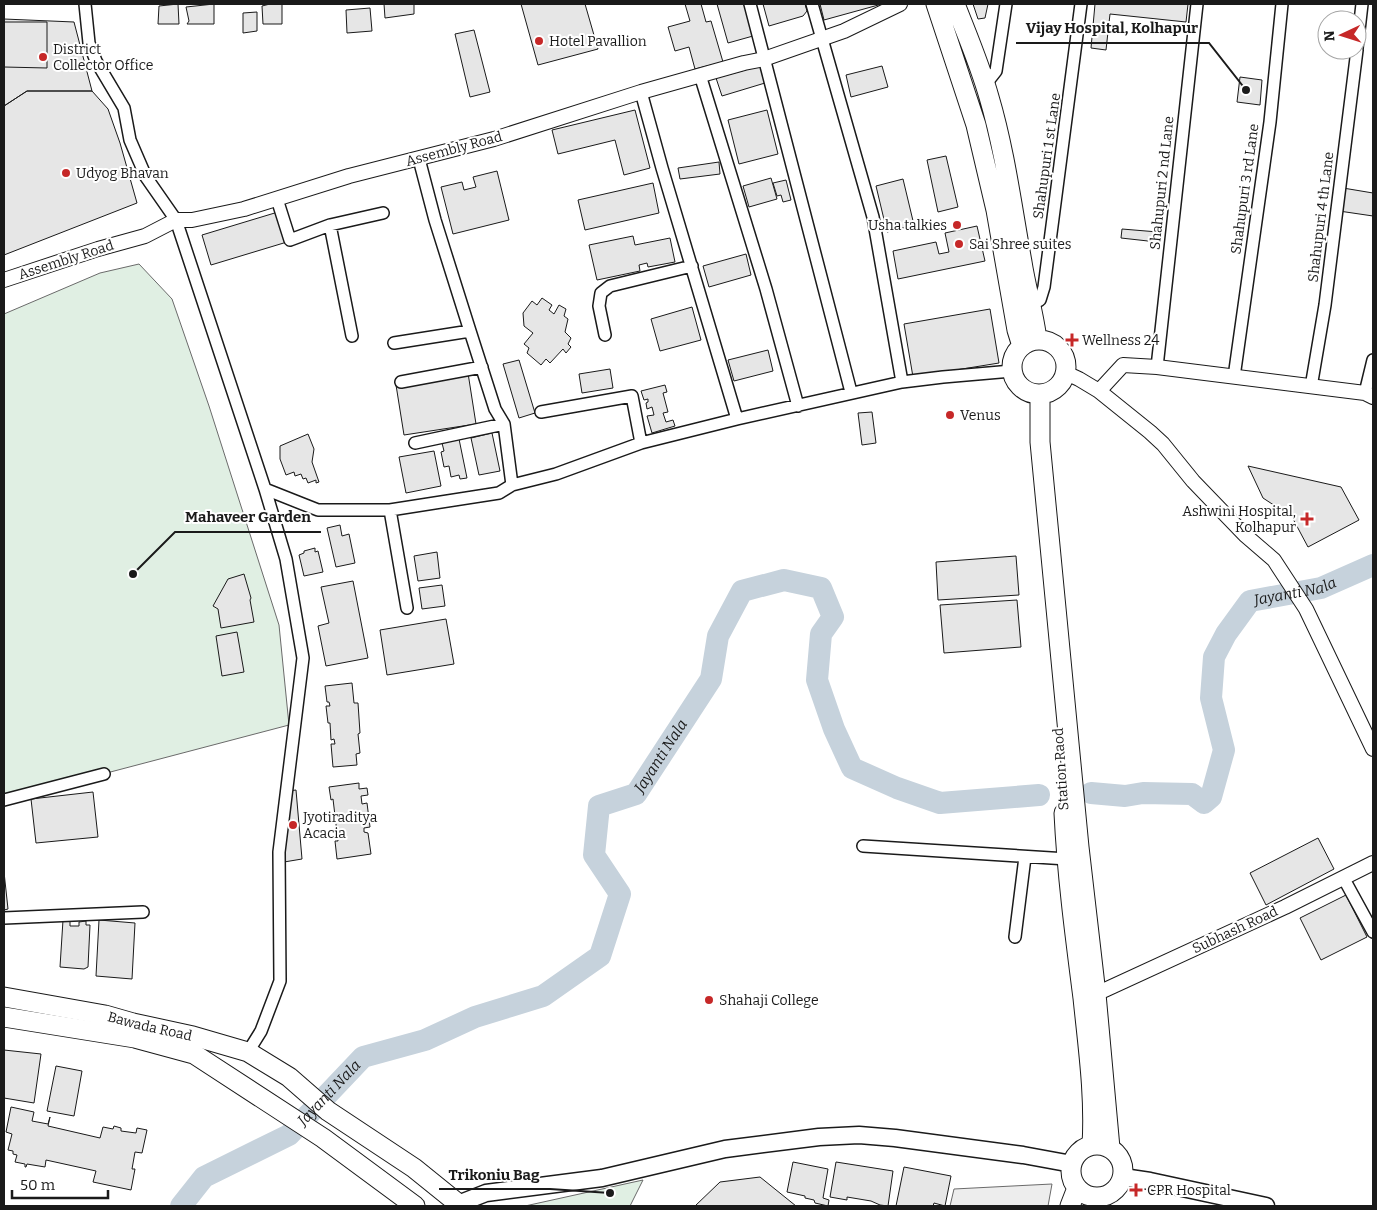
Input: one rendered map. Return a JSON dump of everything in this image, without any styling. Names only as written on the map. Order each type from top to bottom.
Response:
[{"type":"main road","points":[[936,4],[976,125],[996,210],[1017,330],[1036,343],[1057,347],[1065,359],[1066,373],[1064,380],[1054,390],[1034,394],[1021,388],[1012,371],[1015,355],[1036,343]]},
{"type":"main road","points":[[955,4],[985,85],[996,125],[1008,180],[1034,322],[1036,343]]},
{"type":"main road","points":[[1034,394],[1079,848],[1096,994],[1101,1147]]},
{"type":"main road","name":"Station Raod","points":[[1034,394],[1031,444],[1058,734],[1067,858],[1091,1072],[1093,1124],[1101,1147]]},
{"type":"main road","name":"Bawada Road","points":[[4,997],[105,1015],[193,1036],[248,1052],[289,1078],[328,1111],[414,1168],[445,1192],[459,1206]]},
{"type":"main road","points":[[4,1016],[135,1038],[194,1054],[283,1112],[416,1206]]},
{"type":"main road","points":[[459,1206],[486,1193],[602,1178],[725,1149],[819,1137],[859,1135],[895,1138],[1023,1155],[1072,1164]]},
{"type":"main road","points":[[1101,1147],[1117,1154],[1124,1169],[1123,1177],[1115,1191],[1096,1202],[1077,1188],[1071,1172],[1072,1164],[1077,1155],[1084,1149],[1101,1147]]},
{"type":"main road","points":[[1123,1177],[1266,1206]]},
{"type":"main road","points":[[1070,1206],[1077,1188]]},
{"type":"street","points":[[85,4],[89,43],[96,61],[124,108],[130,140],[146,177],[176,220],[265,489],[286,559],[304,658],[279,852],[280,981],[261,1031],[248,1052]]},
{"type":"street","points":[[750,4],[851,392]]},
{"type":"street","points":[[812,4],[873,217],[902,382]]},
{"type":"street","name":"Assembly Road","points":[[4,280],[98,249],[145,236],[176,220],[192,220],[244,209],[349,176],[494,139],[641,92],[764,59],[844,32],[900,4]]},
{"type":"street","points":[[985,85],[996,71],[1006,4]]},
{"type":"street","name":"Shahupuri 1 st Lane","points":[[1030,305],[1040,300],[1044,287],[1081,4]]},
{"type":"street","name":"Shahupuri 2 nd Lane","points":[[1157,366],[1197,4]]},
{"type":"street","name":"Shahupuri 3 rd Lane","points":[[1234,377],[1270,122],[1282,4]]},
{"type":"street","name":"Shahupuri 4 th Lane","points":[[1311,387],[1325,305],[1356,60]]},
{"type":"street","points":[[700,75],[766,289],[798,406]]},
{"type":"street","points":[[641,92],[738,419]]},
{"type":"street","points":[[419,159],[435,220],[495,409],[504,424],[512,485]]},
{"type":"street","points":[[277,199],[290,240],[330,226],[382,213]]},
{"type":"street","points":[[330,226],[352,336]]},
{"type":"street","points":[[605,334],[599,306],[601,293],[610,286],[692,266]]},
{"type":"street","points":[[394,342],[470,331]]},
{"type":"street","points":[[1099,392],[1123,365],[1157,366],[1369,395],[1373,360]]},
{"type":"street","points":[[401,382],[482,367]]},
{"type":"street","points":[[265,489],[318,510],[390,510],[498,493],[512,485],[556,474],[641,443],[851,392],[902,382],[1012,371]]},
{"type":"street","points":[[1066,373],[1099,392],[1163,444],[1193,481],[1245,535],[1274,560],[1306,609],[1373,749]]},
{"type":"street","points":[[541,412],[632,396],[641,443]]},
{"type":"street","points":[[415,443],[504,424]]},
{"type":"street","points":[[390,510],[407,608]]},
{"type":"street","points":[[4,800],[104,774]]},
{"type":"street","points":[[863,846],[1067,858]]},
{"type":"street","points":[[1015,937],[1026,856]]},
{"type":"street","name":"Subhash Road","points":[[1096,994],[1344,879],[1373,862]]},
{"type":"street","points":[[1344,879],[1373,932]]},
{"type":"street","points":[[4,918],[143,912]]},
{"type":"green space","points":[[139,264],[172,299],[209,406],[279,625],[289,725],[4,800],[4,314],[100,273]]},
{"type":"green space","points":[[643,1180],[630,1206],[525,1206]]},
{"type":"shaded area","points":[[1052,1184],[1048,1206],[950,1206],[954,1189]]},
{"type":"building","points":[[178,4],[179,24],[158,24],[159,6]]},
{"type":"building","points":[[214,4],[214,24],[187,24],[189,21],[186,7]]},
{"type":"building","points":[[282,4],[282,24],[263,24],[262,6]]},
{"type":"building","points":[[384,4],[414,4],[414,14],[385,18]]},
{"type":"building","points":[[521,4],[585,4],[598,49],[538,65]]},
{"type":"building","points":[[685,4],[701,4],[706,22],[711,21],[723,62],[695,69],[689,47],[675,51],[668,27],[690,21]]},
{"type":"building","points":[[717,4],[744,4],[753,36],[728,43]]},
{"type":"building","points":[[763,4],[805,4],[807,11],[803,16],[769,26]]},
{"type":"building","points":[[820,4],[882,4],[824,20]]},
{"type":"building","points":[[973,4],[988,4],[985,18],[978,19]]},
{"type":"building","points":[[1095,4],[1188,4],[1186,22],[1110,14],[1106,50],[1091,48]]},
{"type":"building","points":[[370,8],[372,31],[347,33],[346,10]]},
{"type":"building","points":[[257,12],[257,31],[243,33],[243,13]]},
{"type":"building","name":"District Collector Office","points":[[4,19],[74,22],[92,91],[27,91],[4,106]]},
{"type":"building","points":[[4,22],[47,22],[47,68],[4,67]]},
{"type":"building","points":[[474,30],[490,92],[470,97],[455,34]]},
{"type":"building","points":[[760,66],[765,83],[722,96],[716,78]]},
{"type":"building","points":[[882,66],[888,87],[851,97],[846,75]]},
{"type":"building","points":[[1240,77],[1262,80],[1260,105],[1237,102]]},
{"type":"building","name":"Udyog Bhavan","points":[[27,91],[92,91],[108,109],[137,203],[4,255],[4,106]]},
{"type":"building","points":[[635,110],[650,168],[624,175],[615,140],[558,154],[552,130]]},
{"type":"building","points":[[767,110],[778,154],[739,164],[728,120]]},
{"type":"building","points":[[946,156],[958,207],[938,212],[927,160]]},
{"type":"building","points":[[719,162],[720,174],[680,179],[678,168]]},
{"type":"building","points":[[497,171],[509,220],[453,234],[441,187],[462,182],[464,190],[476,187],[473,177]]},
{"type":"building","points":[[771,178],[777,199],[749,207],[743,186]]},
{"type":"building","points":[[903,179],[914,225],[887,232],[876,186]]},
{"type":"building","points":[[786,180],[791,200],[783,202],[781,195],[777,196],[773,183]]},
{"type":"building","points":[[653,183],[659,213],[585,230],[578,200]]},
{"type":"building","points":[[1343,188],[1373,193],[1373,216],[1339,211]]},
{"type":"building","points":[[278,212],[287,242],[211,265],[202,235]]},
{"type":"building","points":[[977,226],[985,261],[898,279],[893,251],[936,242],[939,254],[949,252],[945,233]]},
{"type":"building","points":[[1122,229],[1158,232],[1157,242],[1121,238]]},
{"type":"building","points":[[633,236],[635,245],[670,238],[675,262],[648,267],[647,263],[639,265],[640,271],[597,280],[589,245]]},
{"type":"building","points":[[746,254],[751,275],[709,287],[703,266]]},
{"type":"building","points":[[542,298],[552,305],[549,310],[554,314],[559,305],[566,309],[564,316],[568,319],[565,332],[571,338],[568,344],[571,347],[566,353],[563,349],[550,363],[546,359],[541,365],[527,353],[529,348],[524,344],[533,333],[524,326],[523,313],[532,301],[537,305]]},
{"type":"building","points":[[692,307],[701,340],[660,351],[651,319]]},
{"type":"building","points":[[990,309],[999,363],[913,377],[904,324]]},
{"type":"building","points":[[768,350],[773,371],[734,381],[728,360]]},
{"type":"building","points":[[519,360],[535,413],[519,418],[503,364]]},
{"type":"building","points":[[610,369],[613,388],[582,393],[579,374]]},
{"type":"building","points":[[468,373],[476,424],[404,435],[396,385]]},
{"type":"building","points":[[665,385],[667,392],[663,393],[668,412],[663,413],[666,422],[673,420],[675,426],[652,433],[647,416],[654,415],[652,407],[647,409],[646,403],[648,399],[644,400],[641,391]]},
{"type":"building","points":[[872,412],[876,443],[862,445],[858,413]]},
{"type":"building","points":[[492,433],[500,471],[479,475],[471,438]]},
{"type":"building","points":[[308,434],[314,449],[312,462],[319,482],[316,483],[316,480],[308,483],[301,474],[295,476],[294,472],[286,475],[280,459],[280,446]]},
{"type":"building","points":[[459,439],[467,478],[460,479],[459,475],[451,477],[449,466],[444,467],[441,452],[444,451],[442,443]]},
{"type":"building","points":[[434,451],[441,486],[406,493],[399,457]]},
{"type":"building","points":[[1248,466],[1341,487],[1359,520],[1308,547],[1292,517],[1263,498]]},
{"type":"building","points":[[340,525],[342,536],[349,534],[355,563],[336,567],[327,528]]},
{"type":"building","points":[[315,548],[315,552],[318,551],[323,572],[304,576],[299,555],[304,553],[304,551]]},
{"type":"building","points":[[437,552],[440,578],[418,581],[414,556]]},
{"type":"building","points":[[1016,556],[1019,595],[938,600],[936,562]]},
{"type":"building","points":[[244,574],[251,598],[254,622],[221,628],[218,609],[213,606],[228,579]]},
{"type":"building","points":[[353,581],[368,658],[326,666],[318,626],[329,623],[321,587]]},
{"type":"building","points":[[442,585],[445,606],[422,609],[419,588]]},
{"type":"building","points":[[1017,600],[1021,647],[944,653],[940,605]]},
{"type":"building","points":[[446,619],[454,664],[387,675],[380,630]]},
{"type":"building","points":[[237,632],[244,672],[222,676],[216,636]]},
{"type":"building","points":[[352,683],[354,703],[358,703],[360,753],[356,754],[357,765],[333,767],[331,744],[335,744],[334,739],[331,740],[330,723],[328,723],[326,706],[330,706],[329,702],[327,702],[325,686]]},
{"type":"building","points":[[359,783],[359,789],[367,788],[368,795],[361,796],[362,804],[367,803],[370,827],[364,828],[364,832],[368,833],[371,854],[337,859],[335,841],[338,841],[333,799],[331,800],[329,787]]},
{"type":"building","name":"Jyotiraditya Acacia","points":[[296,790],[302,859],[284,862],[288,791]]},
{"type":"building","points":[[93,792],[98,837],[36,843],[31,799]]},
{"type":"building","points":[[1318,838],[1334,869],[1266,905],[1250,873]]},
{"type":"building","points":[[4,872],[8,909],[4,910]]},
{"type":"building","points":[[1346,895],[1367,937],[1321,960],[1300,918]]},
{"type":"building","points":[[63,920],[70,920],[70,926],[79,926],[79,922],[86,921],[86,925],[90,925],[88,967],[84,969],[60,967]]},
{"type":"building","points":[[99,920],[135,923],[132,979],[96,976]]},
{"type":"building","points":[[4,1050],[41,1054],[34,1103],[4,1098]]},
{"type":"building","points":[[56,1066],[82,1071],[74,1116],[47,1111]]},
{"type":"building","points":[[11,1107],[34,1112],[32,1121],[48,1124],[50,1117],[48,1126],[100,1138],[103,1127],[113,1129],[114,1126],[121,1128],[121,1131],[136,1133],[137,1128],[147,1130],[142,1153],[135,1152],[132,1169],[135,1169],[131,1190],[93,1182],[96,1171],[46,1160],[45,1167],[27,1164],[25,1167],[25,1164],[15,1162],[17,1155],[13,1154],[13,1151],[8,1150],[12,1134],[6,1132]]},
{"type":"building","points":[[793,1162],[828,1169],[823,1198],[829,1200],[828,1206],[815,1203],[814,1200],[805,1198],[805,1196],[787,1192]]},
{"type":"building","points":[[836,1162],[893,1171],[888,1206],[847,1197],[847,1200],[830,1197]]},
{"type":"building","points":[[904,1167],[951,1176],[945,1206],[934,1203],[933,1206],[896,1206]]},
{"type":"building","points":[[760,1177],[796,1206],[695,1206],[720,1182]]},
{"type":"waterway","name":"Jayanti Nala","points":[[1091,793],[1125,796],[1143,793],[1192,794],[1204,803],[1211,797],[1224,750],[1211,698],[1214,657],[1226,634],[1250,601],[1321,588],[1373,565]]},
{"type":"waterway","name":"Jayanti Nala","points":[[181,1206],[204,1177],[289,1135],[363,1057],[425,1040],[475,1017],[543,996],[600,956],[620,894],[594,855],[599,806],[636,794],[711,679],[718,636],[742,591],[784,580],[821,588],[833,617],[821,634],[817,680],[834,729],[852,768],[897,788],[940,803],[1039,795]]},
{"type":"place","name":"Hotel Pavallion","points":[[539,41]]},
{"type":"place","name":"District Collector Office","points":[[43,57]]},
{"type":"place","name":"Vijay Hospital, Kolhapur","points":[[1246,90]]},
{"type":"place","name":"Udyog Bhavan","points":[[66,173]]},
{"type":"place","name":"Usha talkies","points":[[957,225]]},
{"type":"place","name":"Sai Shree suites","points":[[959,244]]},
{"type":"place","name":"Wellness 24","points":[[1072,340]]},
{"type":"place","name":"Venus","points":[[950,415]]},
{"type":"place","name":"Ashwini Hospital, Kolhapur","points":[[1307,519]]},
{"type":"place","name":"Mahaveer Garden","points":[[133,574]]},
{"type":"place","name":"Jyotiraditya Acacia","points":[[293,825]]},
{"type":"place","name":"Shahaji College","points":[[709,1000]]},
{"type":"place","name":"CPR Hospital","points":[[1136,1190]]},
{"type":"place","name":"Trikoniu Bag","points":[[610,1193]]}]
